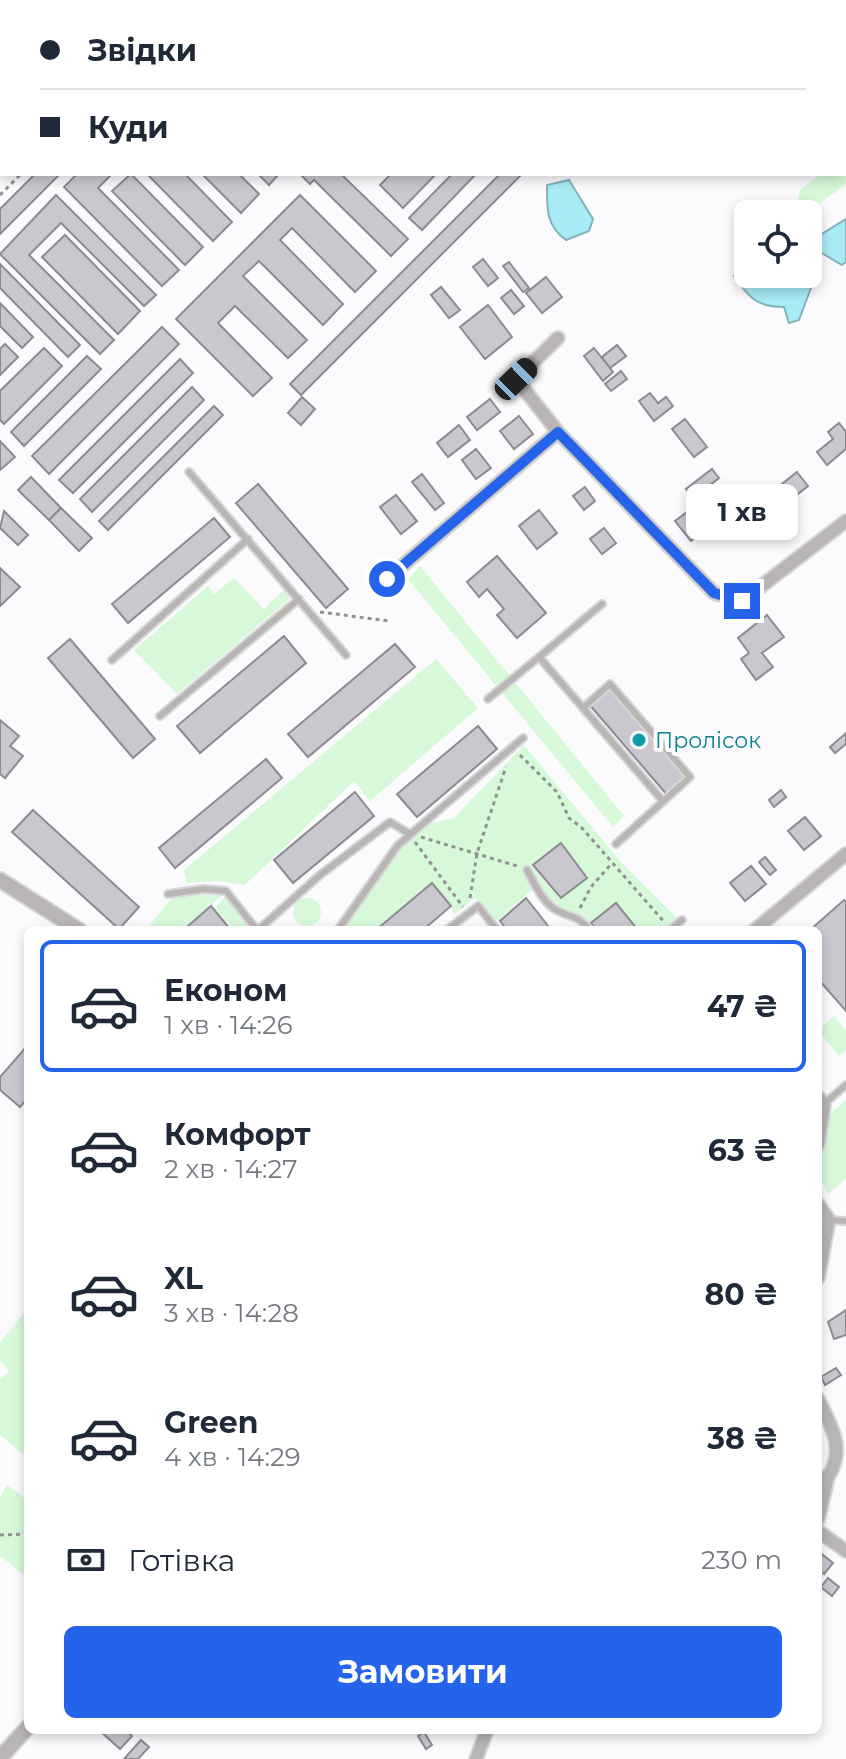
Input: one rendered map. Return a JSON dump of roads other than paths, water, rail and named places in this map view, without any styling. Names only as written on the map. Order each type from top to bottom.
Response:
[{"type":"street","points":[[558,338],[516,379],[558,432],[714,593],[742,601],[846,521]]},
{"type":"street","points":[[387,579],[558,432]]},
{"type":"street","points":[[760,926],[846,854]]},
{"type":"street","points":[[0,880],[73,926]]},
{"type":"street","points":[[822,1210],[829,1220],[822,1257]]},
{"type":"street","points":[[822,1407],[836,1435],[842,1465],[823,1477]]},
{"type":"street","points":[[822,1534],[846,1551]]},
{"type":"street","points":[[0,1758],[24,1731]]},
{"type":"street","points":[[476,1759],[485,1734]]},
{"type":"lane","points":[[189,472],[346,655]]},
{"type":"lane","points":[[112,660],[248,539]]},
{"type":"lane","points":[[160,716],[299,599]]},
{"type":"lane","points":[[488,699],[602,604]]},
{"type":"lane","points":[[539,657],[662,800]]},
{"type":"lane","points":[[583,708],[610,684],[690,777],[616,844]]},
{"type":"lane","points":[[341,926],[398,845],[523,738]]},
{"type":"lane","points":[[263,926],[320,875],[390,822],[410,834]]},
{"type":"lane","points":[[527,870],[538,891],[554,910],[576,915],[586,926]]},
{"type":"lane","points":[[168,894],[204,889],[226,891],[255,926]]},
{"type":"lane","points":[[452,926],[478,906],[494,926]]},
{"type":"lane","points":[[675,926],[682,920]]},
{"type":"lane","points":[[822,1099],[846,1085]]},
{"type":"lane","points":[[829,1220],[846,1221]]},
{"type":"water","points":[[569,180],[593,219],[589,231],[566,240],[551,223],[547,185]]},
{"type":"water","points":[[846,219],[846,262],[842,265],[822,253],[822,234]]},
{"type":"water","points":[[743,288],[811,288],[799,320],[789,323],[784,307],[760,303]]},
{"type":"place","name":"Пролісок","points":[[639,740]]}]
